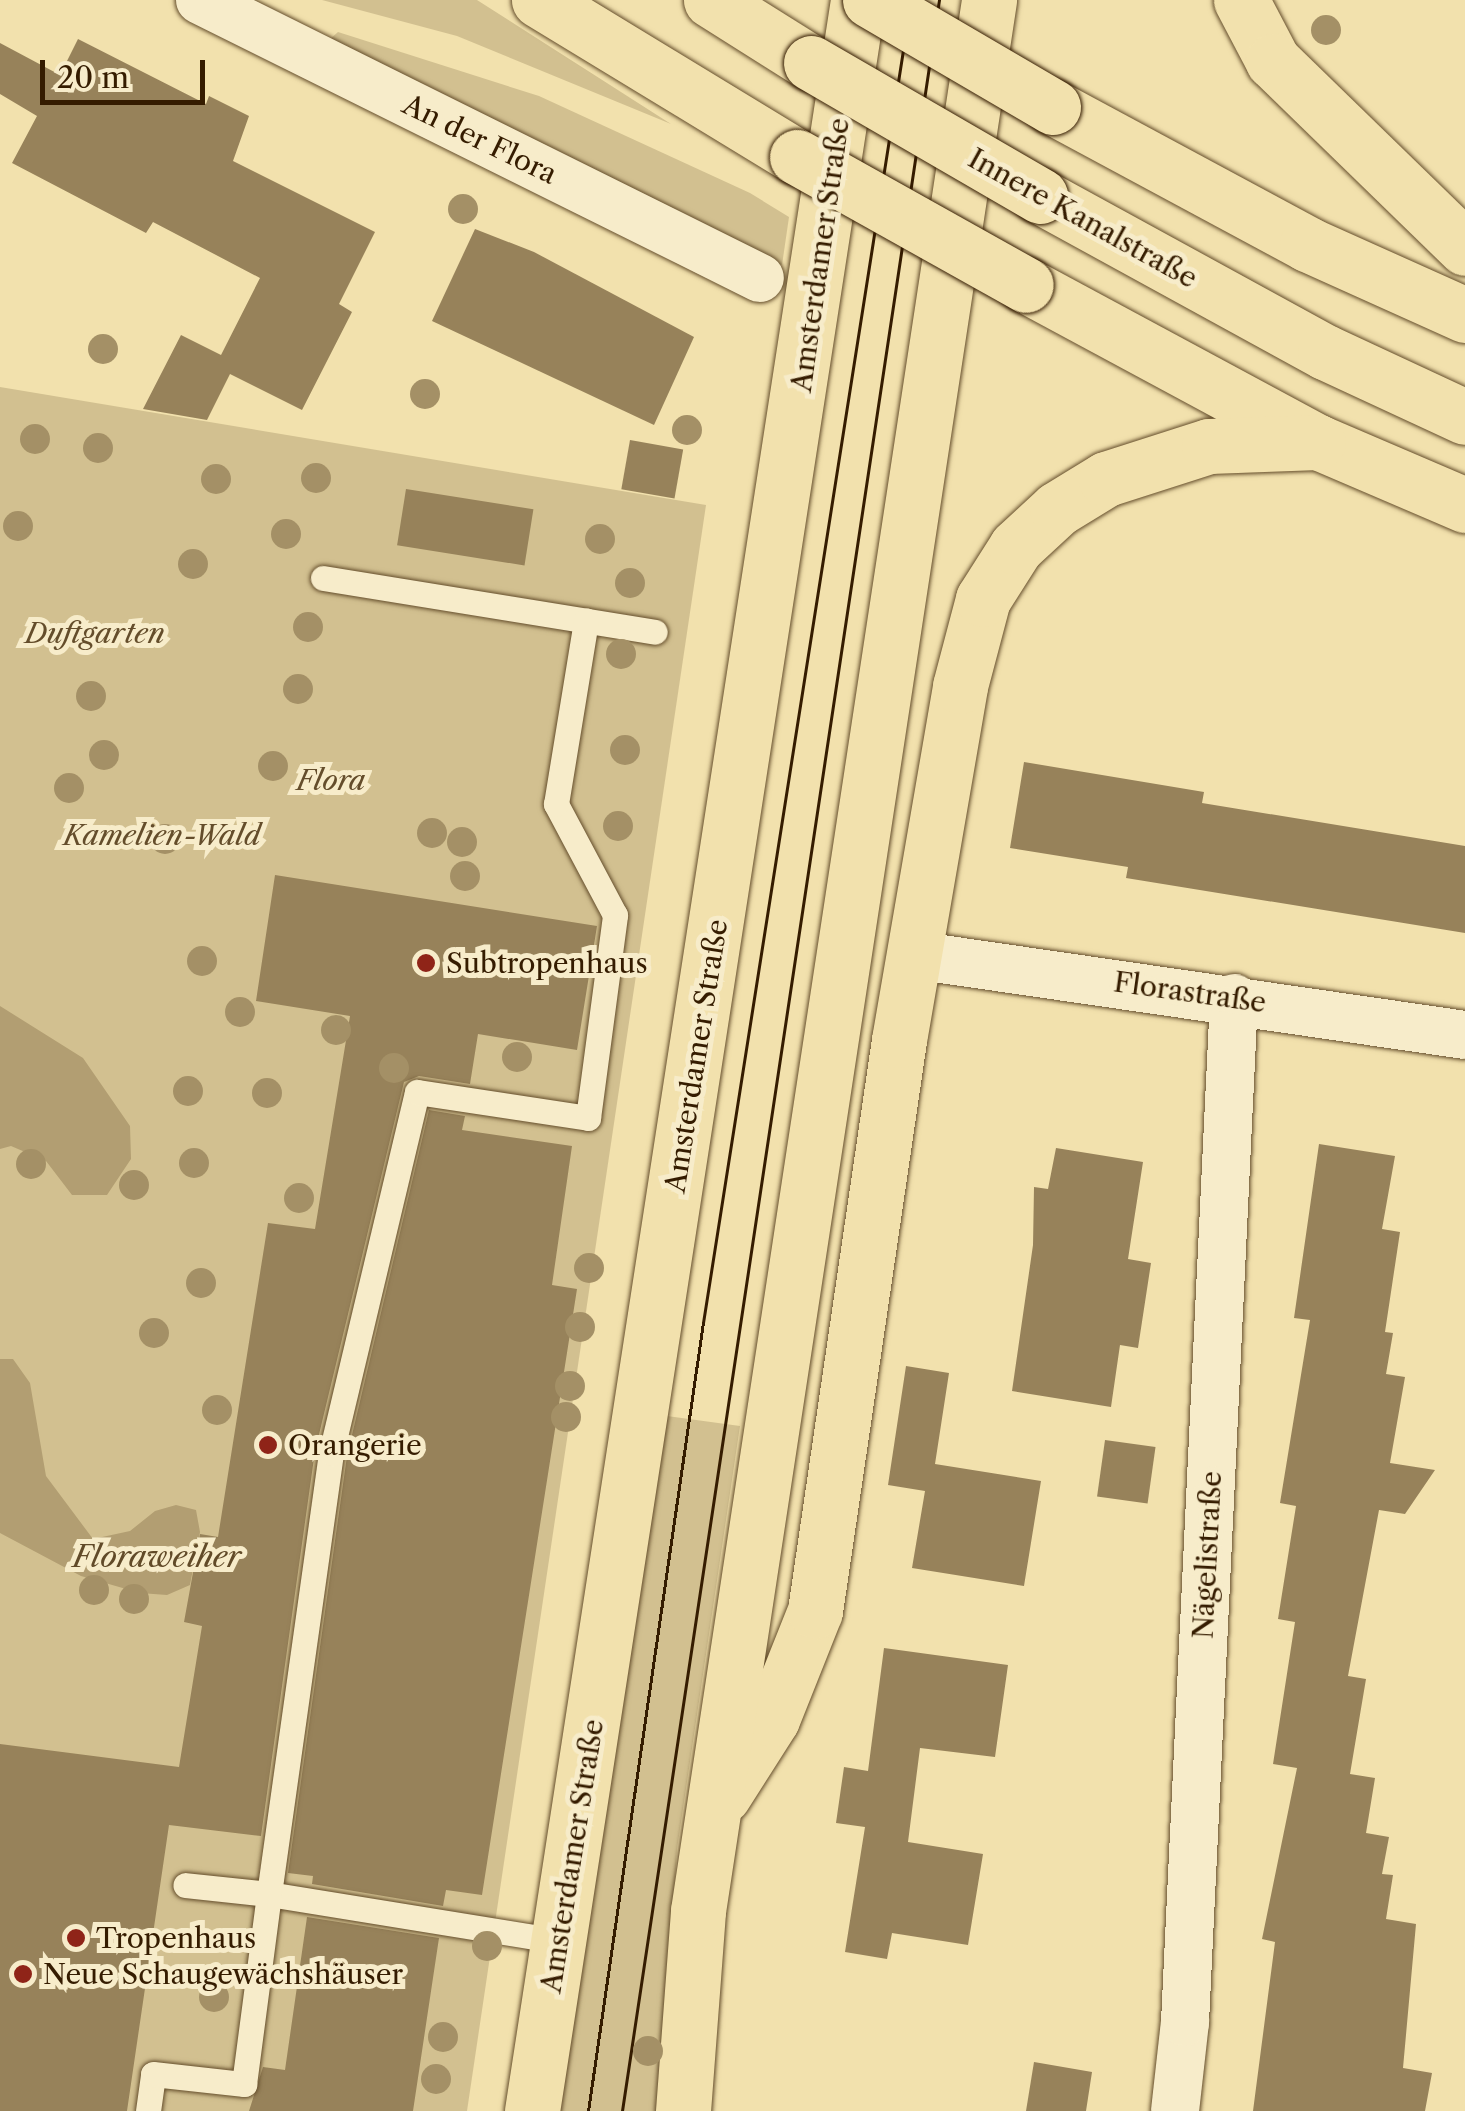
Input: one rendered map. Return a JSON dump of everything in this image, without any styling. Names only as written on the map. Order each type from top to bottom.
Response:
[{"type":"main road","points":[[539,0],[798,157],[1026,284],[1318,442],[1465,505]]},
{"type":"main road","name":"Innere Kanalstraße","points":[[710,0],[1040,196],[1324,352],[1465,418]]},
{"type":"main road","name":"Amsterdamer Straße","points":[[532,2111],[858,0]]},
{"type":"main road","points":[[870,0],[1307,244],[1465,315]]},
{"type":"main road","points":[[683,2111],[713,1811],[989,0]]},
{"type":"main road","points":[[1241,0],[1273,61],[1465,248]]},
{"type":"main road","points":[[713,1811],[772,1719],[815,1611],[914,955],[960,686],[983,598],[1016,547],[1058,509],[1162,457],[1209,446],[1318,442]]},
{"type":"street","name":"An der Flora","points":[[200,0],[760,278]]},
{"type":"street","name":"Florastraße","points":[[914,955],[1234,998],[1465,1035]]},
{"type":"street","name":"Nägelistraße","points":[[1175,2111],[1185,2022],[1234,998]]},
{"type":"lane","points":[[323,578],[656,632]]},
{"type":"lane","points":[[148,2111],[153,2074],[244,2084],[332,1453],[417,1092],[588,1118],[615,915],[556,804],[586,620]]},
{"type":"lane","points":[[185,1885],[268,1894],[559,1941]]},
{"type":"green space","points":[[322,0],[477,0],[671,124],[457,36]]},
{"type":"green space","points":[[338,32],[539,96],[750,193],[789,217],[782,265],[329,40]]},
{"type":"green space","name":"Flora","points":[[0,387],[706,505],[467,2111],[0,2111]]},
{"type":"green space","points":[[667,1416],[740,1426],[677,1849],[660,2111],[559,2111]]},
{"type":"water","points":[[0,1006],[83,1058],[130,1126],[131,1159],[107,1195],[72,1195],[46,1161],[11,1146],[0,1149]]},
{"type":"water","name":"Floraweiher","points":[[0,1359],[13,1359],[30,1383],[46,1476],[93,1539],[130,1531],[155,1511],[176,1505],[196,1510],[200,1532],[190,1585],[167,1595],[140,1593],[81,1576],[0,1533]]},
{"type":"building","points":[[78,39],[206,104],[209,96],[249,116],[233,161],[375,232],[339,304],[352,312],[302,410],[230,374],[207,420],[143,409],[181,335],[221,355],[260,278],[153,222],[146,233],[12,163],[37,116],[0,94],[0,43],[60,75]]},
{"type":"building","points":[[475,229],[534,252],[694,337],[654,425],[432,321]]},
{"type":"building","points":[[630,440],[683,449],[674,499],[621,489]]},
{"type":"building","points":[[406,489],[533,509],[524,565],[397,545]]},
{"type":"building","points":[[1024,762],[1204,792],[1202,803],[1465,846],[1465,933],[1126,878],[1128,867],[1010,848]]},
{"type":"building","points":[[275,875],[597,926],[577,1050],[478,1034],[470,1084],[419,1076],[404,1082],[315,1451],[261,1836],[169,1825],[127,2111],[0,2111],[0,1744],[179,1767],[202,1626],[184,1622],[200,1534],[218,1537],[268,1223],[315,1229],[350,1016],[256,1001]]},
{"type":"building","points":[[429,1110],[465,1116],[462,1130],[572,1146],[552,1285],[577,1289],[482,1895],[446,1890],[443,1906],[312,1884],[313,1876],[288,1873],[347,1456]]},
{"type":"building","points":[[1319,1144],[1395,1156],[1382,1229],[1400,1232],[1385,1332],[1393,1333],[1386,1374],[1405,1377],[1390,1463],[1435,1470],[1405,1514],[1379,1510],[1348,1676],[1366,1679],[1350,1774],[1375,1778],[1366,1833],[1389,1837],[1382,1874],[1393,1875],[1386,1919],[1416,1924],[1403,2068],[1432,2073],[1425,2111],[1253,2111],[1275,1942],[1262,1939],[1297,1768],[1273,1764],[1295,1622],[1278,1619],[1296,1506],[1280,1503],[1310,1320],[1294,1318]]},
{"type":"building","points":[[1056,1148],[1143,1162],[1128,1259],[1151,1263],[1138,1348],[1120,1345],[1111,1407],[1012,1391],[1033,1245],[1034,1187],[1048,1189]]},
{"type":"building","points":[[906,1366],[949,1373],[935,1464],[1041,1481],[1024,1586],[912,1568],[925,1491],[888,1485]]},
{"type":"building","points":[[1105,1440],[1156,1447],[1148,1504],[1097,1496]]},
{"type":"building","points":[[884,1648],[1008,1665],[995,1757],[920,1748],[908,1842],[983,1854],[968,1945],[892,1933],[887,1959],[845,1952],[865,1827],[836,1823],[844,1767],[868,1771]]},
{"type":"building","points":[[307,1917],[439,1938],[413,2111],[249,2111],[263,2067],[285,2070]]},
{"type":"building","points":[[1034,2062],[1092,2072],[1086,2111],[1026,2111]]},
{"type":"tram line","points":[[588,2111],[703,1323],[911,0]]},
{"type":"tram line","points":[[622,2111],[939,0]]},
{"type":"place","name":"Subtropenhaus","points":[[426,963]]},
{"type":"place","name":"Orangerie","points":[[268,1445]]},
{"type":"place","name":"Tropenhaus","points":[[76,1938]]},
{"type":"place","name":"Neue Schaugewächshäuser","points":[[23,1974]]},
{"type":"park label","name":"Duftgarten","points":[[95,633]]},
{"type":"park label","name":"Kamelien-Wald","points":[[162,835]]}]
